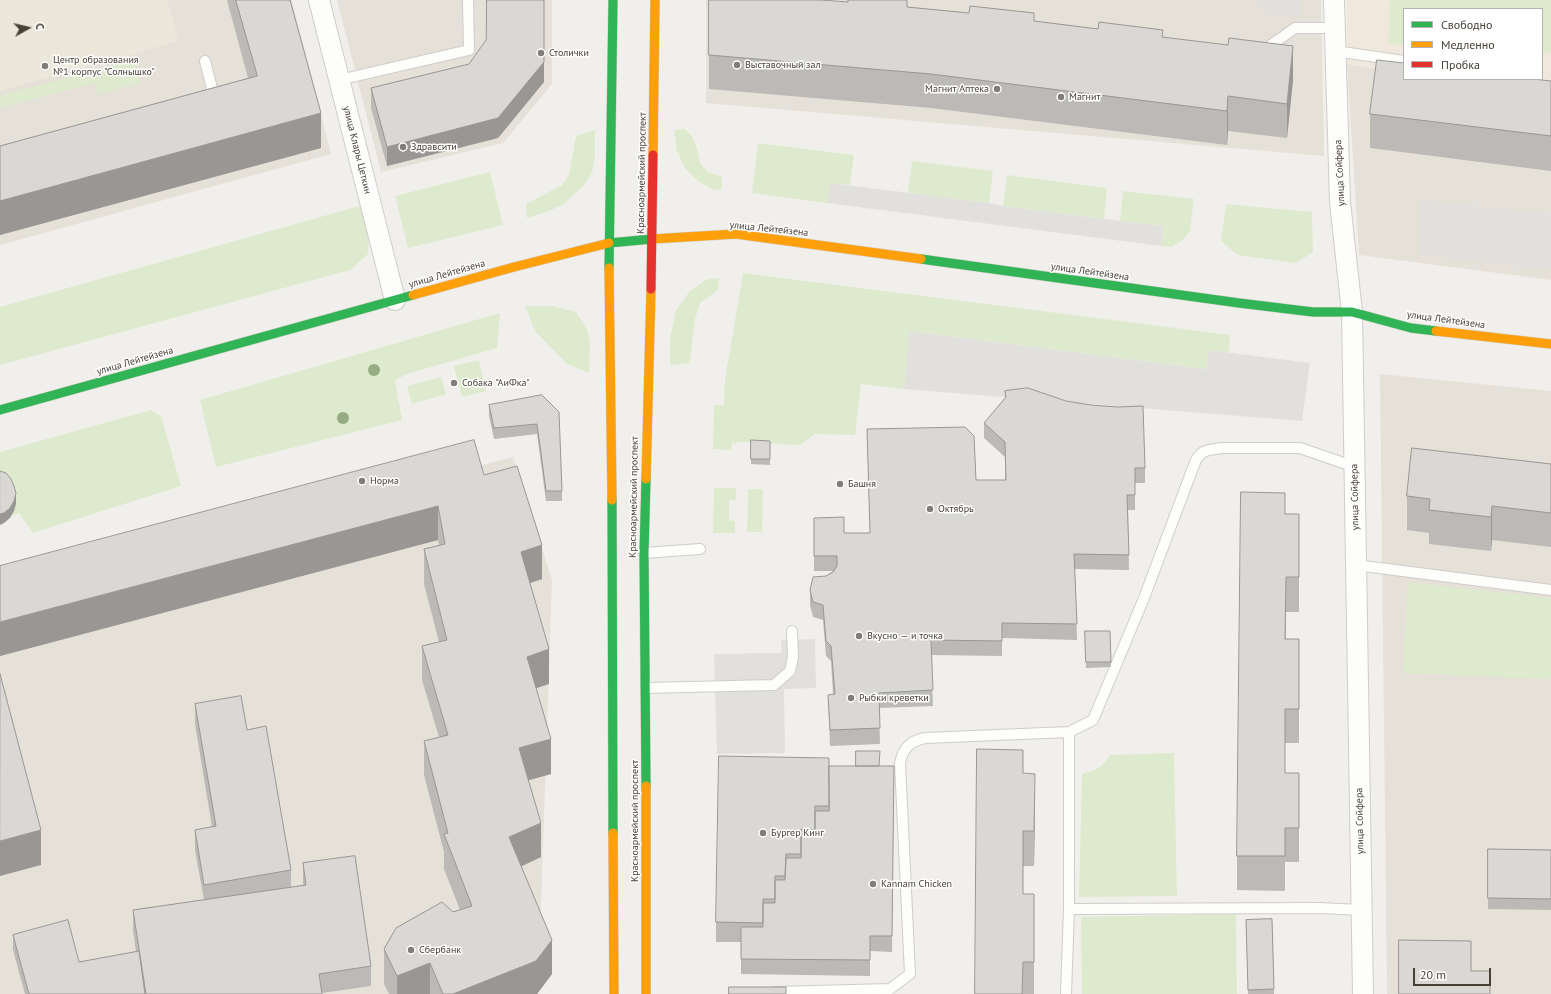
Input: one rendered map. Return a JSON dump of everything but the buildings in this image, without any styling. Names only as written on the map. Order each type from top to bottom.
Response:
[{"type":"main road","points":[[613,0],[609,243],[614,994]]},
{"type":"main road","name":"Красноармейский проспект","points":[[646,994],[646,688],[644,553],[652,239],[655,0]]},
{"type":"main road","name":"улица Лейтейзена","points":[[0,410],[514,267],[609,243],[736,234],[1239,304],[1313,312],[1352,312],[1411,328],[1551,344]]},
{"type":"street","name":"улица Клары Цеткин","points":[[319,0],[395,300]]},
{"type":"street","name":"улица Сойфера","points":[[1334,0],[1340,202],[1352,312],[1363,994]]},
{"type":"lane","points":[[340,80],[468,50],[468,0]]},
{"type":"lane","points":[[1253,53],[1259,54],[1295,28],[1334,28]]},
{"type":"lane","points":[[1335,51],[1403,61]]},
{"type":"lane","points":[[205,61],[216,102],[208,104]]},
{"type":"lane","points":[[776,992],[804,993],[890,989],[910,974],[900,763],[905,748],[910,743],[925,738],[1069,732],[1093,720],[1144,598],[1197,458],[1203,452],[1222,448],[1300,448],[1355,467]]},
{"type":"lane","points":[[644,553],[700,549]]},
{"type":"lane","points":[[1356,565],[1551,590]]},
{"type":"lane","points":[[646,688],[774,685],[790,671],[793,657],[792,631]]},
{"type":"lane","points":[[1066,994],[1069,732]]},
{"type":"lane","points":[[1068,909],[1319,908],[1362,910]]},
{"type":"shaded area","points":[[0,0],[292,0],[331,154],[0,245]]},
{"type":"shaded area","name":"Центр образования №1 корпус \"Солнышко\"","points":[[0,0],[167,0],[179,41],[0,91]]},
{"type":"shaded area","points":[[337,0],[552,0],[552,84],[503,143],[381,172]]},
{"type":"shaded area","points":[[706,0],[1321,0],[1324,156],[706,103]]},
{"type":"shaded area","points":[[1250,0],[1301,0],[1301,16],[1267,15],[1261,2]]},
{"type":"shaded area","points":[[1347,0],[1551,0],[1551,98],[1445,80],[1543,80],[1543,8],[1403,8],[1403,73],[1347,64]]},
{"type":"shaded area","points":[[1347,64],[1403,73],[1403,80],[1551,98],[1551,280],[1359,255]]},
{"type":"shaded area","points":[[830,183],[1163,226],[1161,246],[827,203]]},
{"type":"shaded area","points":[[1418,200],[1551,214],[1551,270],[1421,255]]},
{"type":"shaded area","points":[[909,331],[1206,369],[1209,350],[1310,363],[1302,421],[904,389]]},
{"type":"shaded area","points":[[1380,374],[1551,391],[1551,994],[1387,994]]},
{"type":"shaded area","points":[[513,457],[552,580],[538,994],[0,994],[0,593]]},
{"type":"shaded area","points":[[815,639],[816,688],[784,689],[785,753],[717,754],[714,654],[782,653],[781,640]]},
{"type":"green space","points":[[1390,0],[1551,0],[1551,53],[1543,52],[1543,8],[1403,8],[1403,45],[1388,44]]},
{"type":"green space","points":[[134,60],[140,83],[98,94],[95,83],[0,108],[0,96]]},
{"type":"green space","points":[[685,129],[692,136],[697,148],[700,163],[708,172],[722,177],[722,189],[713,190],[698,181],[685,168],[677,151],[674,130]]},
{"type":"green space","points":[[595,130],[595,156],[592,173],[583,186],[564,204],[549,211],[527,218],[526,204],[562,185],[569,175],[576,136]]},
{"type":"green space","points":[[758,143],[854,155],[850,185],[830,183],[827,203],[752,193]]},
{"type":"green space","points":[[912,161],[993,171],[989,203],[908,193]]},
{"type":"green space","points":[[490,172],[503,225],[408,248],[395,196]]},
{"type":"green space","points":[[1007,175],[1107,188],[1104,219],[1003,206]]},
{"type":"green space","points":[[1123,191],[1194,199],[1190,231],[1183,240],[1171,247],[1161,246],[1163,226],[1120,221]]},
{"type":"green space","points":[[1226,204],[1312,212],[1313,252],[1296,263],[1238,255],[1221,241]]},
{"type":"green space","points":[[363,205],[369,229],[368,254],[350,270],[0,365],[0,307]]},
{"type":"green space","points":[[743,273],[1230,335],[1229,352],[1209,350],[1206,369],[910,331],[904,389],[861,384],[855,435],[815,434],[800,445],[737,442],[737,444],[732,443],[731,450],[713,449],[714,405],[724,405],[725,379]]},
{"type":"green space","points":[[719,278],[718,290],[700,303],[695,319],[690,363],[670,365],[670,338],[676,310],[690,291],[707,279]]},
{"type":"green space","points":[[525,306],[553,306],[576,312],[587,329],[590,343],[589,373],[567,364],[535,331]]},
{"type":"green space","points":[[500,313],[497,348],[410,373],[395,380],[402,420],[216,467],[200,400]]},
{"type":"green space","points":[[479,360],[486,391],[462,397],[454,366]]},
{"type":"green space","points":[[441,377],[446,394],[412,404],[407,386]]},
{"type":"green space","points":[[151,410],[161,416],[181,486],[33,533],[19,513],[0,519],[0,452]]},
{"type":"green space","points":[[714,488],[736,488],[736,500],[729,500],[729,520],[735,521],[735,533],[713,533]]},
{"type":"green space","points":[[748,489],[763,489],[762,532],[747,532]]},
{"type":"green space","points":[[1408,582],[1551,598],[1551,679],[1403,673]]},
{"type":"green space","points":[[1174,753],[1177,896],[1079,897],[1082,774],[1099,768],[1110,755]]},
{"type":"green space","points":[[1236,914],[1237,994],[1082,994],[1081,917]]},
{"type":"traffic: fast","points":[[609,268],[613,0]]},
{"type":"traffic: fast","points":[[609,243],[652,239]]},
{"type":"traffic: fast","points":[[921,259],[1239,303],[1313,312],[1352,312],[1411,328],[1436,331]]},
{"type":"traffic: fast","points":[[0,410],[413,295]]},
{"type":"traffic: fast","points":[[646,479],[644,553],[646,786]]},
{"type":"traffic: fast","points":[[612,500],[613,833]]},
{"type":"traffic: slow","points":[[653,155],[655,0]]},
{"type":"traffic: slow","points":[[652,239],[736,234],[921,259]]},
{"type":"traffic: slow","points":[[413,295],[609,243]]},
{"type":"traffic: slow","points":[[609,268],[612,500]]},
{"type":"traffic: slow","points":[[646,479],[651,289]]},
{"type":"traffic: slow","points":[[1436,331],[1551,344]]},
{"type":"traffic: slow","points":[[646,786],[646,994]]},
{"type":"traffic: slow","points":[[613,833],[614,994]]},
{"type":"traffic: jam","points":[[651,289],[653,155]]},
{"type":"place","name":"Столички","points":[[541,53]]},
{"type":"place","name":"Выставочный зал","points":[[737,65]]},
{"type":"place","name":"Центр образования №1 корпус \"Солнышко\"","points":[[45,66]]},
{"type":"place","name":"Магнит Аптека","points":[[997,89]]},
{"type":"place","name":"Магнит","points":[[1061,97]]},
{"type":"place","name":"Здравсити","points":[[403,147]]},
{"type":"place","name":"Собака \"АиФка\"","points":[[454,383]]},
{"type":"place","name":"Норма","points":[[362,481]]},
{"type":"place","name":"Башня","points":[[840,484]]},
{"type":"place","name":"Октябрь","points":[[930,509]]},
{"type":"place","name":"Вкусно — и точка","points":[[859,636]]},
{"type":"place","name":"Рыбки креветки","points":[[851,698]]},
{"type":"place","name":"Бургер Кинг","points":[[763,833]]},
{"type":"place","name":"Kannam Chicken","points":[[873,884]]},
{"type":"place","name":"Сбербанк","points":[[411,950]]}]
